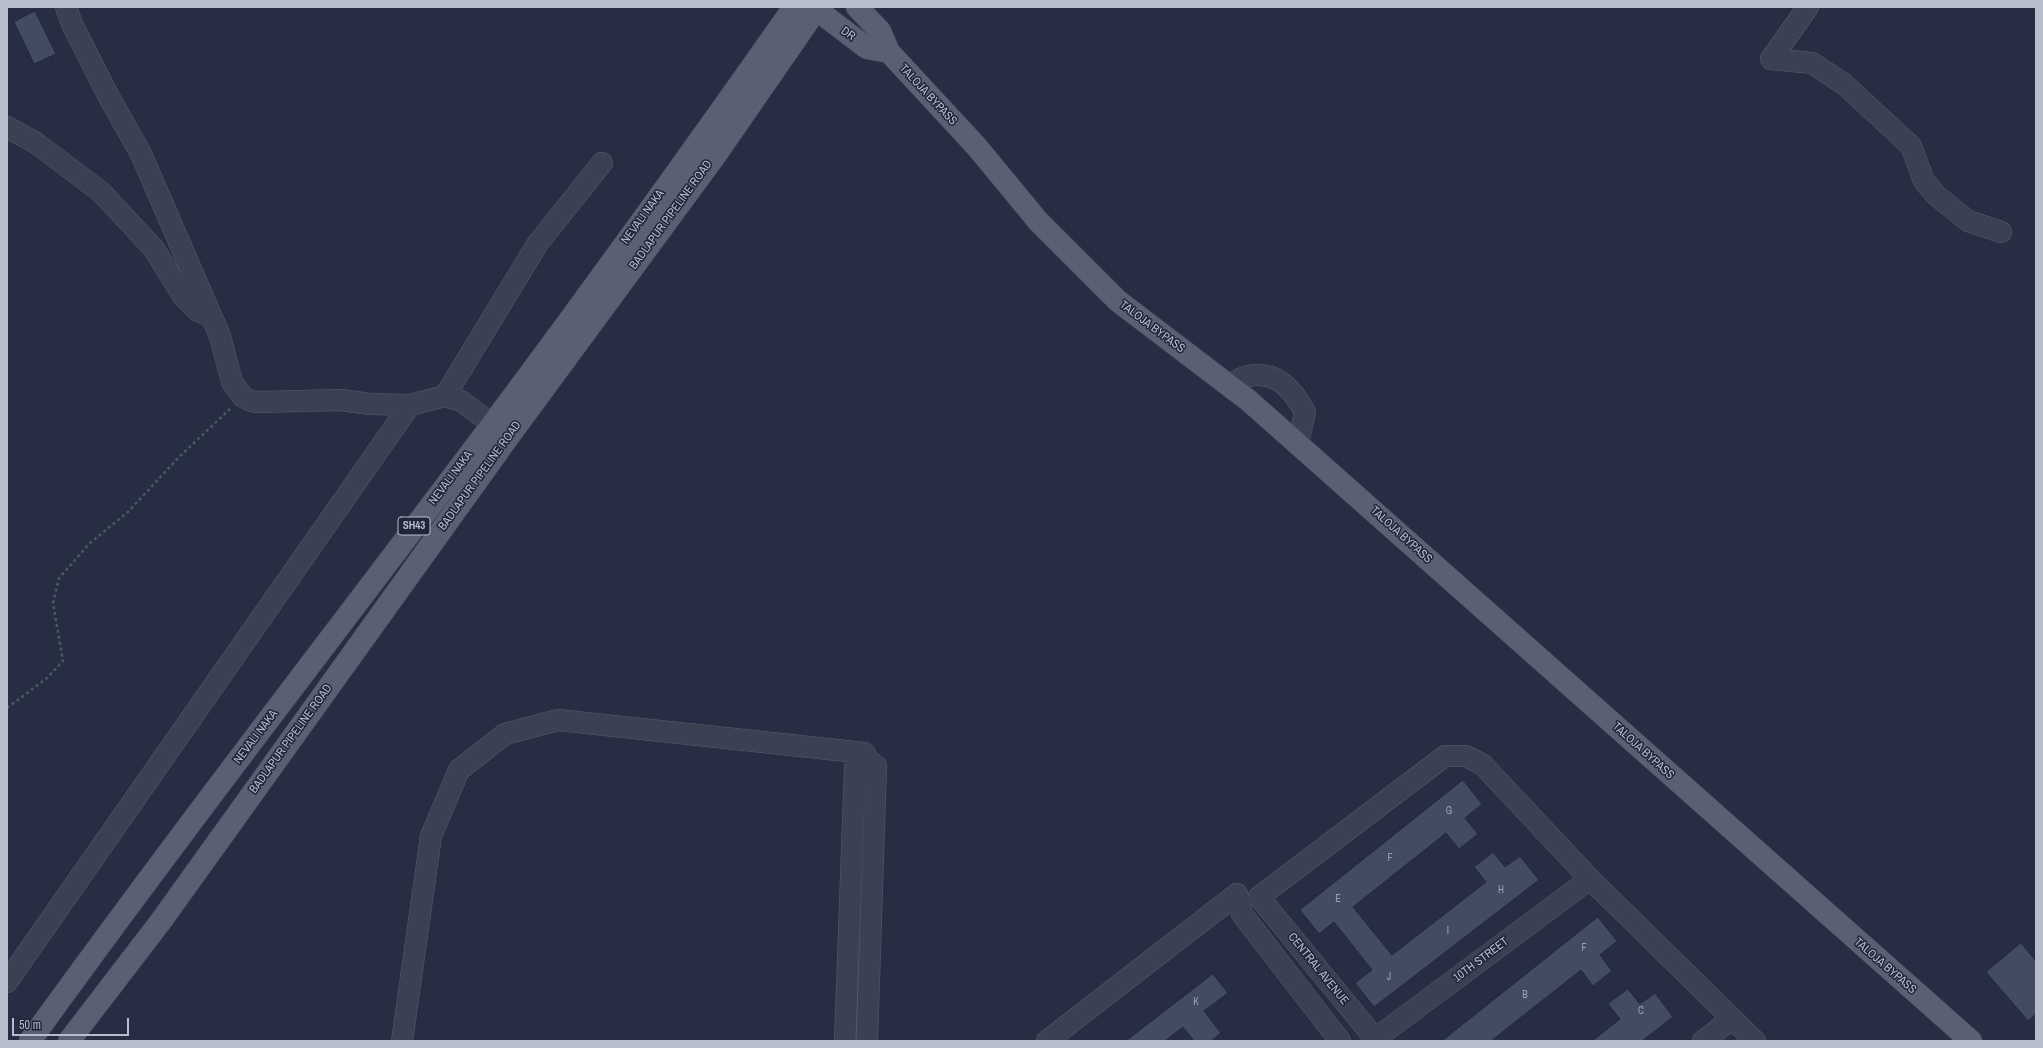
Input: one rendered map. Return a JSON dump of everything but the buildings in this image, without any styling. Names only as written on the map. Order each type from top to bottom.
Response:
[{"type":"main road","name":"NEVALI NAKA","points":[[30,1041],[150,877],[500,430],[698,143],[794,7]]},
{"type":"main road","name":"TALOJA BYPASS","points":[[857,7],[880,31],[889,52],[977,148],[1038,220],[1118,302],[1248,400],[1971,1041]]},
{"type":"main road","name":"BADLAPUR PIPELINE ROAD","points":[[69,1041],[161,921],[500,430],[710,162],[816,8]]},
{"type":"main road","name":"DR","points":[[816,8],[867,48],[889,52]]},
{"type":"street","points":[[66,7],[72,24],[109,97],[141,154],[220,336],[232,382],[243,397],[251,401],[259,402],[342,400],[370,404],[410,405],[445,396],[461,400],[500,430]]},
{"type":"street","points":[[1808,7],[1771,58],[1812,63],[1844,84],[1911,146],[1924,181],[1937,196],[1968,221],[2001,232]]},
{"type":"street","points":[[7,127],[36,144],[101,192],[154,249],[183,296],[198,311],[212,317]]},
{"type":"street","points":[[445,396],[538,243],[602,163]]},
{"type":"street","points":[[1229,385],[1248,376],[1268,375],[1286,384],[1297,398],[1305,412],[1298,444]]},
{"type":"street","points":[[7,982],[410,405]]},
{"type":"street","points":[[402,1041],[431,836],[459,770],[505,734],[558,720],[866,753],[866,758],[876,766],[867,1041]]},
{"type":"street","points":[[1047,1041],[1237,894],[1259,897],[1446,756],[1466,756],[1484,765],[1590,879],[1755,1041]]},
{"type":"street","points":[[845,1041],[855,767],[866,758]]},
{"type":"street","name":"10TH STREET","points":[[1375,1040],[1590,879]]},
{"type":"street","points":[[1237,894],[1242,914],[1340,1041]]},
{"type":"street","name":"CENTRAL AVENUE","points":[[1259,897],[1375,1040]]},
{"type":"street","points":[[1703,1041],[1732,1019]]},
{"type":"path","points":[[7,708],[47,678],[63,661],[53,603],[59,578],[90,543],[128,512],[179,458],[243,397]]}]
